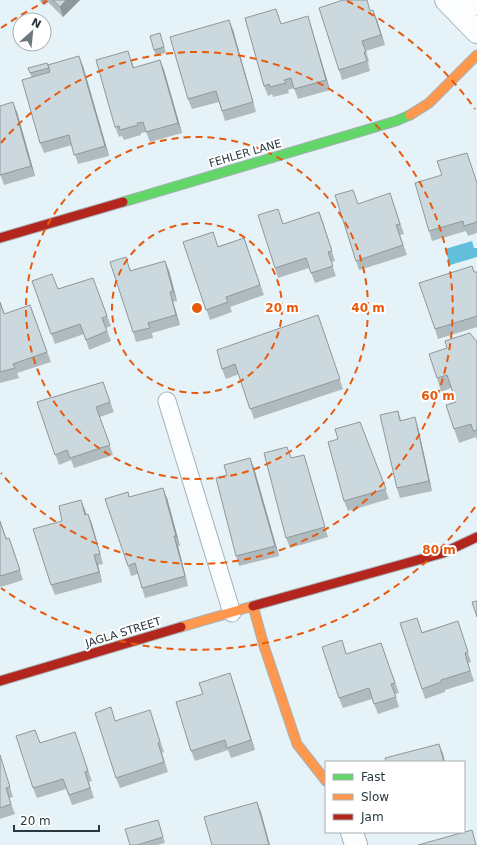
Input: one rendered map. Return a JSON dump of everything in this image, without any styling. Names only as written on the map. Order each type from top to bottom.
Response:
[{"type":"street","points":[[461,5],[477,32]]},
{"type":"street","name":"FEHLER LANE","points":[[0,238],[396,121],[413,114],[429,103],[477,55]]},
{"type":"street","name":"JAGLA STREET","points":[[0,681],[232,612],[443,553],[477,537]]},
{"type":"street","points":[[254,606],[264,646],[297,744],[325,780]]},
{"type":"street","points":[[352,833],[356,845]]},
{"type":"lane","points":[[167,401],[232,612]]},
{"type":"water","points":[[472,241],[474,248],[477,248],[477,257],[450,265],[445,249]]},
{"type":"building","points":[[53,0],[66,0],[60,7]]},
{"type":"building","points":[[343,0],[367,0],[370,11],[373,10],[381,35],[362,41],[366,52],[364,52],[367,61],[339,70],[319,8]]},
{"type":"building","points":[[276,9],[281,24],[308,16],[326,80],[294,89],[291,78],[284,80],[286,83],[270,87],[269,84],[264,86],[245,18]]},
{"type":"building","points":[[229,20],[253,102],[222,111],[216,91],[188,99],[170,37]]},
{"type":"building","points":[[160,33],[164,47],[154,50],[150,36]]},
{"type":"building","points":[[128,51],[133,68],[160,60],[178,123],[146,132],[143,122],[120,130],[119,126],[115,127],[96,60]]},
{"type":"building","points":[[79,56],[105,146],[74,155],[69,135],[40,143],[22,80],[50,72],[48,65]]},
{"type":"building","points":[[47,63],[49,68],[30,73],[28,68]]},
{"type":"building","points":[[13,102],[31,166],[0,175],[0,106]]},
{"type":"building","points":[[467,153],[477,183],[477,222],[464,226],[463,221],[429,231],[415,183],[442,175],[437,161]]},
{"type":"building","points":[[353,190],[358,204],[390,193],[400,224],[396,225],[403,245],[356,261],[335,195]]},
{"type":"building","points":[[278,209],[283,224],[319,212],[332,251],[328,252],[333,266],[311,273],[306,258],[275,268],[258,215]]},
{"type":"building","points":[[213,232],[218,247],[244,238],[260,285],[226,297],[228,302],[206,310],[183,242]]},
{"type":"building","points":[[126,257],[130,271],[165,261],[173,291],[170,292],[176,315],[148,323],[150,328],[133,332],[110,262]]},
{"type":"building","points":[[472,266],[474,272],[477,272],[477,316],[435,329],[419,283]]},
{"type":"building","points":[[52,274],[58,289],[93,278],[107,316],[102,318],[107,331],[86,340],[80,324],[51,334],[32,281]]},
{"type":"building","points":[[0,302],[4,314],[30,305],[47,352],[13,364],[15,368],[0,372]]},
{"type":"building","points":[[318,315],[340,379],[250,409],[235,364],[222,369],[217,350]]},
{"type":"building","points":[[470,333],[477,342],[477,430],[473,431],[471,424],[454,429],[446,405],[456,402],[447,375],[437,378],[429,354],[447,348],[445,341]]},
{"type":"building","points":[[103,382],[110,402],[96,407],[110,445],[70,458],[67,450],[55,455],[37,402]]},
{"type":"building","points":[[398,411],[400,421],[415,417],[429,481],[397,488],[380,415]]},
{"type":"building","points":[[360,422],[386,489],[344,501],[328,442],[338,439],[335,429]]},
{"type":"building","points":[[287,447],[291,458],[304,455],[325,527],[286,538],[264,453]]},
{"type":"building","points":[[250,458],[275,546],[236,556],[216,478],[227,475],[224,465]]},
{"type":"building","points":[[163,488],[185,576],[142,588],[135,563],[128,566],[105,499],[128,492],[129,497]]},
{"type":"building","points":[[81,500],[85,515],[88,514],[100,554],[94,555],[99,572],[51,585],[33,529],[62,521],[59,506]]},
{"type":"building","points":[[0,521],[6,539],[9,538],[20,570],[0,576]]},
{"type":"building","points":[[477,601],[477,617],[472,602]]},
{"type":"building","points":[[417,618],[422,633],[458,621],[468,652],[465,653],[470,671],[441,680],[441,682],[422,689],[400,623]]},
{"type":"building","points":[[342,640],[346,654],[381,643],[395,683],[391,684],[396,697],[374,704],[369,688],[339,698],[322,647]]},
{"type":"building","points":[[230,673],[251,740],[227,748],[225,740],[191,751],[176,702],[203,694],[199,683]]},
{"type":"building","points":[[111,707],[115,721],[150,710],[160,742],[158,743],[164,762],[116,778],[95,713]]},
{"type":"building","points":[[35,730],[40,743],[75,732],[88,771],[85,772],[90,788],[69,795],[63,779],[33,788],[16,736]]},
{"type":"building","points":[[439,744],[444,761],[386,761],[385,758]]},
{"type":"building","points":[[0,755],[10,787],[6,788],[11,804],[0,808]]},
{"type":"building","points":[[257,802],[269,845],[212,845],[204,817]]},
{"type":"building","points":[[158,820],[163,837],[137,845],[130,845],[125,829]]},
{"type":"building","points":[[472,830],[476,845],[418,845],[465,833]]},
{"type":"traffic: fast","points":[[123,202],[396,121],[410,115]]},
{"type":"traffic: slow","points":[[410,115],[429,103],[477,55]]},
{"type":"traffic: slow","points":[[181,627],[253,606],[264,646],[297,744],[325,780]]},
{"type":"traffic: jam","points":[[0,238],[123,202]]},
{"type":"traffic: jam","points":[[253,606],[443,553],[477,537]]},
{"type":"traffic: jam","points":[[0,681],[181,627]]}]
